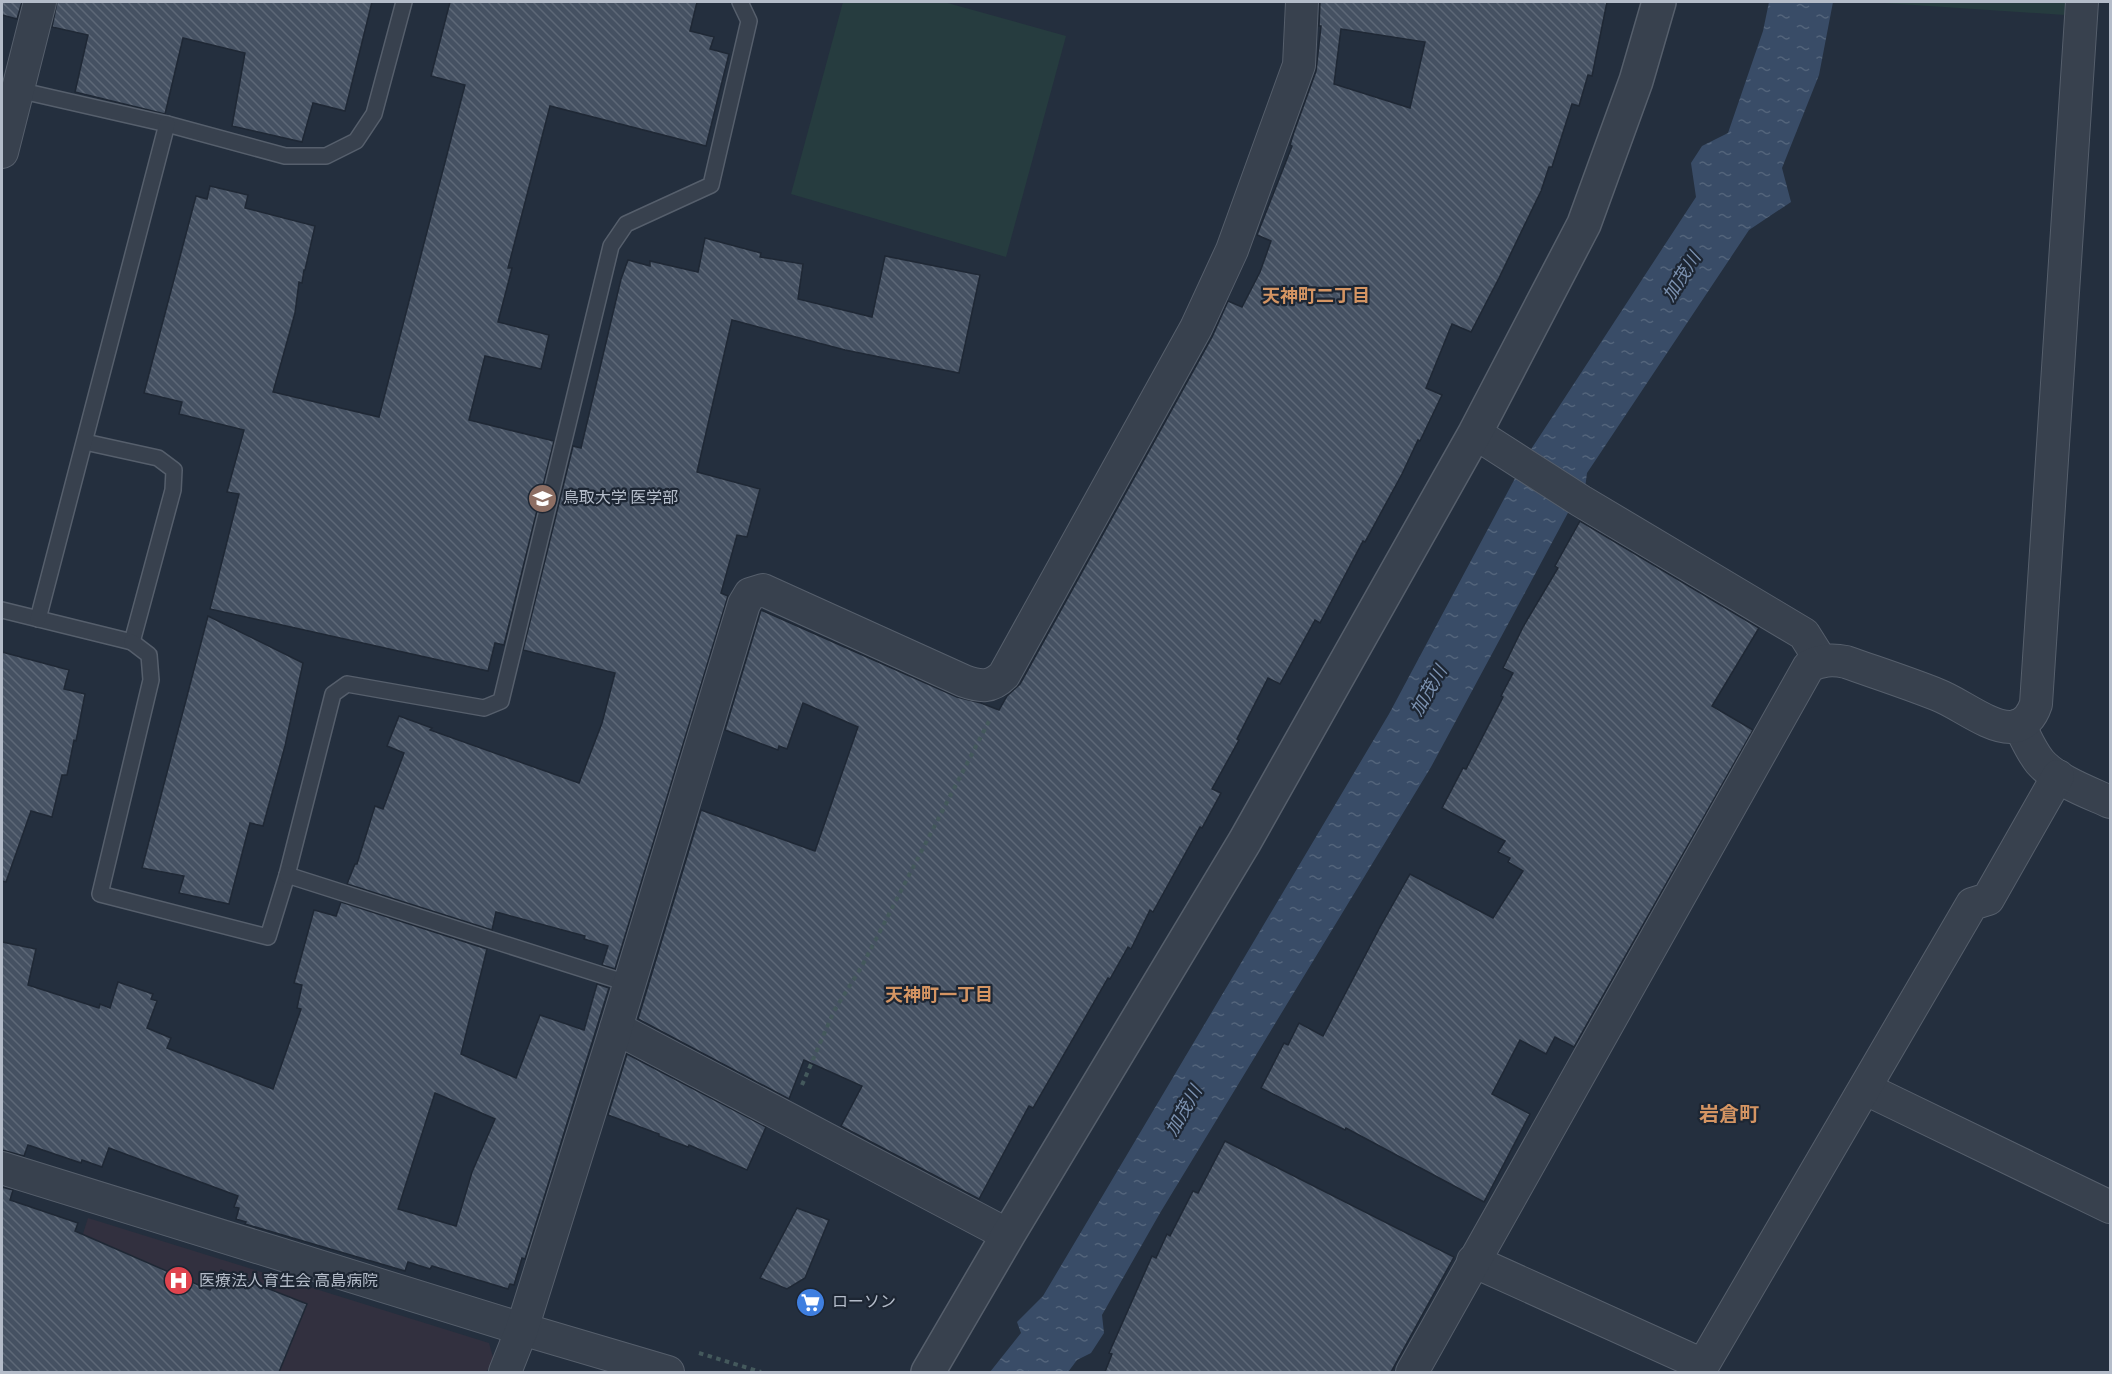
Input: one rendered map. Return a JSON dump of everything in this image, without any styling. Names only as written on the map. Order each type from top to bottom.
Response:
[{"type":"street","points":[[2,152],[40,2]]},
{"type":"street","points":[[505,1372],[522,1329],[630,984],[741,613],[750,594],[763,590],[775,594],[964,681],[981,685],[996,683],[1004,675],[1196,328],[1227,260],[1299,64],[1302,2]]},
{"type":"street","points":[[928,1372],[1008,1234],[1245,841],[1475,433],[1584,224],[1636,81],[1659,2]]},
{"type":"street","points":[[1412,1372],[1809,666],[1833,659],[1846,662],[1941,695],[2008,727],[2019,725],[2029,718],[2036,704],[2082,2]]},
{"type":"street","points":[[1475,433],[1581,501],[1804,634],[1821,661]]},
{"type":"street","points":[[2019,725],[2042,764],[2058,776],[2110,802]]},
{"type":"street","points":[[1473,1261],[1703,1365],[1972,904],[1988,899],[2058,776]]},
{"type":"street","points":[[616,1028],[1008,1234]]},
{"type":"street","points":[[1866,1089],[2110,1207]]},
{"type":"street","points":[[2,1168],[668,1372]]},
{"type":"lane","points":[[18,90],[167,124],[285,156],[326,156],[356,141],[374,114],[405,2]]},
{"type":"lane","points":[[2,610],[132,642],[149,655],[151,680],[100,894],[268,937],[287,875],[333,694],[347,684],[484,708],[501,701],[611,246],[626,224],[711,185],[749,21],[740,2]]},
{"type":"lane","points":[[38,619],[167,124]]},
{"type":"lane","points":[[85,442],[158,458],[174,470],[172,490],[132,642]]},
{"type":"lane","points":[[287,875],[630,984]]},
{"type":"path","points":[[787,1118],[834,1011],[862,966],[996,707],[996,683]]},
{"type":"shaded area","name":"医療法人育生会 高島病院","points":[[88,1218],[489,1343],[494,1361],[486,1372],[39,1372]]},
{"type":"green space","points":[[843,2],[944,2],[1066,36],[1006,257],[791,194]]},
{"type":"green space","points":[[1869,2],[2066,2],[2065,15]]},
{"type":"water","name":"加茂川","points":[[1769,2],[1833,2],[1819,75],[1782,168],[1791,202],[1749,230],[1587,473],[1585,488],[1570,509],[1431,767],[1160,1213],[1102,1315],[1104,1333],[1091,1353],[1077,1360],[1068,1372],[990,1372],[1021,1333],[1017,1322],[1043,1296],[1389,714],[1528,454],[1696,197],[1691,163],[1702,146],[1728,133],[1763,31]]},
{"type":"building","points":[[2,2],[22,2],[17,19],[2,15]]},
{"type":"building","points":[[57,2],[372,2],[345,111],[313,103],[302,142],[232,126],[245,53],[183,38],[165,114],[75,92],[88,35],[52,27]]},
{"type":"building","points":[[450,2],[697,2],[690,31],[714,37],[710,49],[729,54],[706,146],[550,106],[508,268],[512,268],[498,322],[549,335],[541,369],[485,356],[469,420],[554,441],[504,645],[495,643],[488,671],[210,609],[239,494],[227,492],[244,430],[179,414],[182,402],[144,393],[196,196],[207,199],[210,186],[248,195],[245,208],[315,226],[302,283],[299,282],[295,313],[273,392],[379,417],[465,85],[431,76]]},
{"type":"building","points":[[1320,2],[1607,2],[1592,76],[1588,75],[1579,106],[1572,104],[1552,167],[1549,167],[1541,191],[1471,332],[1452,324],[1426,388],[1442,395],[1420,441],[1418,440],[1402,474],[1365,542],[1363,541],[1320,623],[1315,620],[1280,684],[1268,678],[1237,739],[1239,740],[1212,789],[1221,793],[1202,828],[1200,827],[1153,912],[1150,910],[1131,949],[1128,947],[1110,979],[1108,978],[1033,1108],[1029,1106],[979,1199],[841,1126],[862,1086],[804,1060],[789,1099],[638,1019],[701,810],[815,851],[858,727],[803,703],[787,749],[779,746],[778,750],[725,730],[761,610],[957,697],[999,710],[1007,696],[1020,684],[1212,337],[1228,301],[1242,307],[1260,272],[1271,241],[1257,235],[1292,146],[1290,145],[1294,132],[1316,71],[1321,26],[1319,26]],"holes":[[[1341,29],[1425,42],[1410,108],[1334,84]]]},
{"type":"building","points":[[705,238],[761,253],[760,257],[803,264],[798,299],[872,317],[885,256],[980,275],[959,373],[845,350],[732,320],[697,472],[760,489],[747,537],[737,535],[721,593],[728,596],[615,969],[602,965],[608,946],[584,939],[585,936],[496,912],[492,930],[347,884],[357,864],[375,806],[383,809],[404,753],[387,746],[399,716],[432,728],[430,730],[579,783],[602,723],[615,673],[523,650],[573,446],[581,448],[621,279],[628,260],[650,266],[650,261],[698,272]]},
{"type":"building","points":[[1580,521],[1759,628],[1712,706],[1753,730],[1574,1047],[1555,1037],[1546,1054],[1520,1040],[1492,1094],[1530,1114],[1484,1202],[1346,1128],[1345,1130],[1261,1088],[1284,1043],[1288,1045],[1299,1023],[1323,1036],[1410,874],[1493,918],[1523,871],[1508,862],[1510,858],[1498,852],[1505,841],[1442,808],[1463,768],[1466,769],[1503,697],[1501,696],[1513,673],[1503,668],[1523,627],[1558,568],[1555,566]]},
{"type":"building","points":[[208,616],[303,663],[285,746],[263,826],[250,823],[229,904],[179,893],[184,876],[142,868]]},
{"type":"building","points":[[2,652],[69,670],[64,689],[85,694],[67,775],[62,775],[52,817],[31,811],[6,882],[2,881]]},
{"type":"building","points":[[341,902],[487,949],[461,1054],[516,1078],[540,1015],[584,1030],[597,984],[609,988],[525,1259],[522,1258],[514,1285],[510,1284],[508,1289],[432,1266],[430,1269],[408,1262],[405,1271],[245,1224],[246,1222],[236,1219],[239,1208],[234,1207],[238,1196],[109,1148],[102,1167],[82,1160],[81,1163],[28,1145],[24,1156],[2,1150],[2,942],[36,949],[28,985],[99,1008],[100,1004],[110,1008],[118,982],[153,994],[151,999],[157,1001],[147,1028],[171,1038],[167,1048],[273,1089],[301,1009],[297,1008],[302,985],[294,983],[314,910],[336,916]],"holes":[[[435,1093],[495,1119],[472,1172],[456,1226],[398,1209]]]},
{"type":"building","points":[[627,1054],[766,1127],[747,1170],[689,1145],[688,1147],[608,1115]]},
{"type":"building","points":[[1225,1141],[1454,1257],[1391,1372],[1105,1372],[1112,1354],[1109,1353],[1152,1256],[1156,1258],[1167,1234],[1170,1236],[1193,1191],[1198,1193]]},
{"type":"building","name":"医療法人育生会 高島病院","points":[[2,1187],[13,1190],[10,1200],[78,1223],[75,1231],[210,1290],[221,1270],[307,1304],[279,1372],[2,1372]]},
{"type":"building","points":[[797,1208],[829,1220],[805,1278],[787,1289],[760,1278]]},
{"type":"place","name":"鳥取大学 医学部","points":[[542,498]]},
{"type":"place","name":"医療法人育生会 高島病院","points":[[178,1281]]},
{"type":"place","name":"ローソン","points":[[811,1302]]},
{"type":"district","name":"天神町二丁目","points":[[1316,296]]},
{"type":"district","name":"天神町一丁目","points":[[939,995]]},
{"type":"district","name":"岩倉町","points":[[1729,1115]]}]
